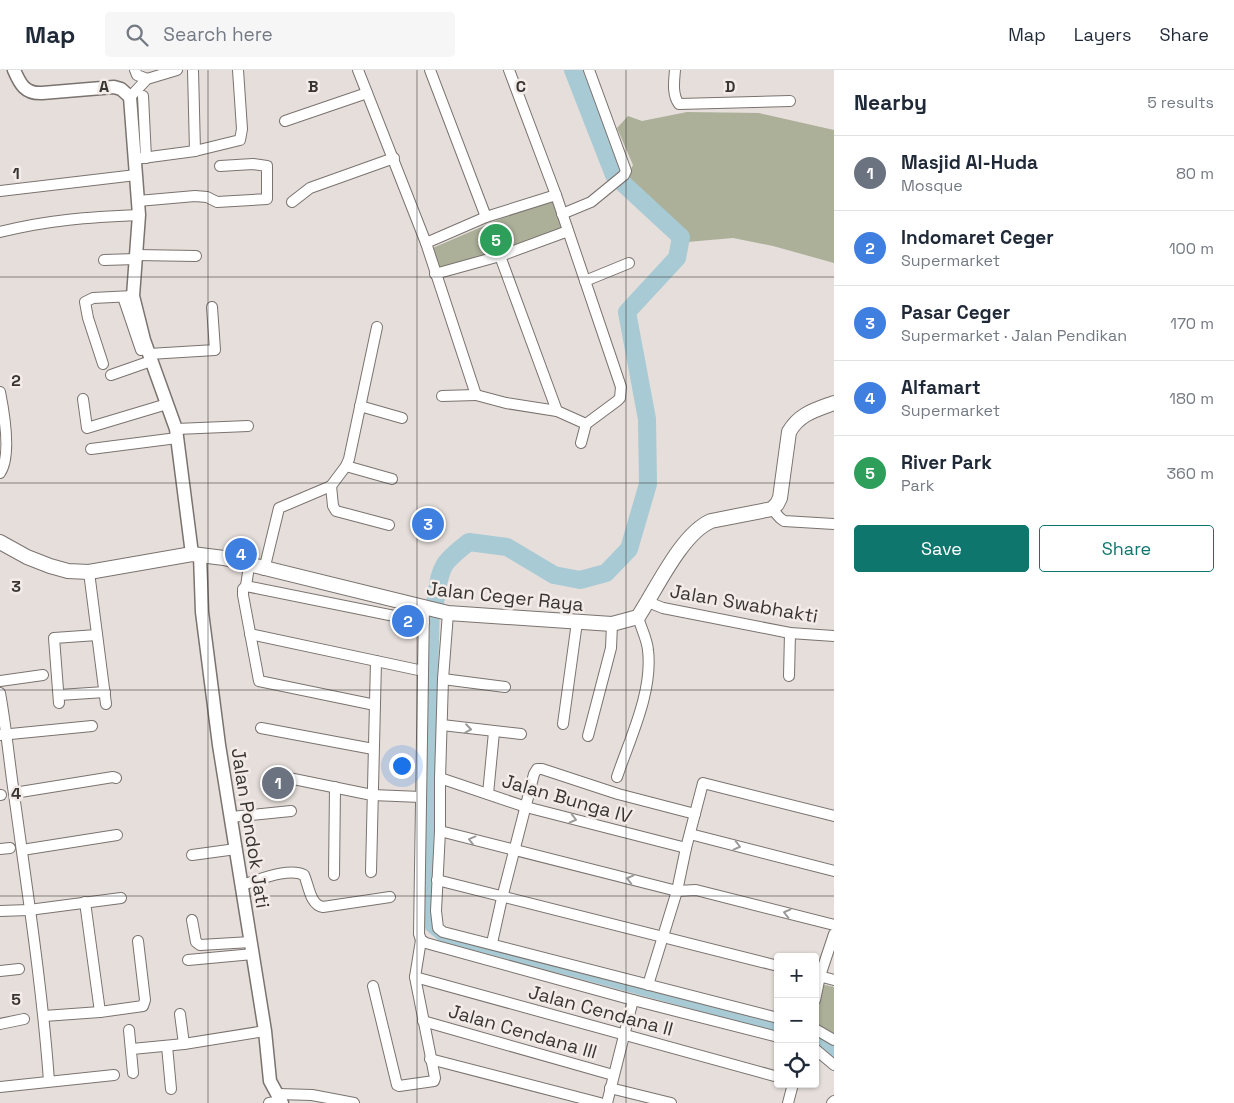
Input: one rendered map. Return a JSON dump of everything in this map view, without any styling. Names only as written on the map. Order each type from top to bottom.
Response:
[{"type":"main road","points":[[638,617],[689,537],[702,524],[772,509],[777,504],[780,498],[789,432],[802,416],[834,403]]},
{"type":"main road","name":"Jalan Ceger Raya","points":[[0,542],[27,557],[68,571],[89,572],[196,554],[224,558],[424,613],[612,624],[638,617]]},
{"type":"street","points":[[14,70],[20,86],[30,92],[42,93],[114,87],[121,89],[130,97],[140,159]]},
{"type":"street","points":[[135,70],[137,75],[147,79]]},
{"type":"street","points":[[130,97],[147,79],[177,70]]},
{"type":"street","points":[[193,70],[195,151]]},
{"type":"street","points":[[140,159],[195,151],[240,140],[242,129],[238,70]]},
{"type":"street","points":[[358,70],[426,242],[476,395]]},
{"type":"street","points":[[430,70],[486,217]]},
{"type":"street","points":[[509,70],[556,195],[621,387],[622,393],[617,401],[586,424],[582,443]]},
{"type":"street","points":[[562,214],[591,202],[598,197],[624,175],[626,168],[589,70]]},
{"type":"street","points":[[668,70],[674,86],[676,99],[680,104],[790,101]]},
{"type":"street","points":[[674,86],[675,70]]},
{"type":"street","points":[[285,121],[366,92]]},
{"type":"street","points":[[103,364],[88,318],[85,302],[93,298],[128,297],[136,257],[139,214],[136,175],[140,159],[143,96]]},
{"type":"street","points":[[292,202],[310,188],[394,158]]},
{"type":"street","points":[[138,201],[195,196],[207,197],[217,202],[268,199],[267,166],[253,164],[220,166]]},
{"type":"street","points":[[0,191],[136,175]]},
{"type":"street","points":[[426,242],[486,217],[556,195]]},
{"type":"street","points":[[0,232],[64,219],[139,214]]},
{"type":"street","points":[[435,274],[500,256],[568,231]]},
{"type":"street","points":[[104,260],[136,257],[196,256]]},
{"type":"street","points":[[500,256],[557,411]]},
{"type":"street","points":[[585,281],[629,263]]},
{"type":"street","name":"Jalan Pondok Jati","points":[[128,297],[176,433],[196,554],[219,745],[265,1031],[269,1076],[277,1100]]},
{"type":"street","points":[[111,375],[148,357],[215,350],[212,307]]},
{"type":"street","points":[[264,570],[279,508],[331,486],[346,466],[378,327]]},
{"type":"street","points":[[0,392],[5,459],[5,466],[0,473]]},
{"type":"street","points":[[442,396],[476,395],[557,411],[586,424]]},
{"type":"street","points":[[83,399],[87,428],[167,404]]},
{"type":"street","points":[[360,406],[402,418]]},
{"type":"street","points":[[91,449],[176,433],[248,426]]},
{"type":"street","points":[[346,466],[392,479]]},
{"type":"street","points":[[331,486],[332,506],[336,511],[389,525]]},
{"type":"street","points":[[772,509],[784,521],[834,524]]},
{"type":"street","points":[[249,566],[243,595],[260,682],[375,705]]},
{"type":"street","points":[[89,572],[106,704]]},
{"type":"street","points":[[246,586],[424,613],[417,797],[419,934],[421,940],[415,977],[435,1078],[434,1081],[397,1085],[373,986]]},
{"type":"street","name":"Jalan Swabhakti","points":[[648,602],[663,608],[790,633],[834,636]]},
{"type":"street","points":[[447,613],[443,679],[440,831],[437,880],[436,921],[438,928],[443,932],[492,943],[774,1017]]},
{"type":"street","points":[[617,776],[645,695],[648,676],[648,648],[638,617]]},
{"type":"street","points":[[562,724],[577,622]]},
{"type":"street","points":[[588,736],[611,648],[612,624]]},
{"type":"street","points":[[789,676],[790,633]]},
{"type":"street","points":[[250,634],[423,671]]},
{"type":"street","points":[[97,635],[54,638],[59,699],[105,692]]},
{"type":"street","points":[[371,872],[376,661]]},
{"type":"street","points":[[0,681],[44,674]]},
{"type":"street","points":[[443,679],[506,687]]},
{"type":"street","points":[[0,692],[4,735],[14,793],[44,1016],[49,1081]]},
{"type":"street","points":[[442,725],[521,734]]},
{"type":"street","points":[[4,735],[92,726]]},
{"type":"street","points":[[261,728],[373,749]]},
{"type":"street","points":[[488,794],[494,732]]},
{"type":"street","points":[[492,943],[534,774],[537,769],[618,794],[695,814]]},
{"type":"street","points":[[274,775],[372,795],[417,797]]},
{"type":"street","points":[[14,793],[116,778]]},
{"type":"street","name":"Jalan Bunga IV","points":[[440,778],[526,807],[686,848]]},
{"type":"street","points":[[648,985],[677,891],[703,783],[834,816]]},
{"type":"street","points":[[334,787],[334,875]]},
{"type":"street","points":[[231,818],[292,812]]},
{"type":"street","points":[[440,831],[677,891],[696,890],[834,925]]},
{"type":"street","points":[[690,834],[834,871]]},
{"type":"street","points":[[22,850],[117,835]]},
{"type":"street","points":[[192,855],[236,849]]},
{"type":"street","points":[[242,885],[272,876],[298,872],[304,876],[314,903],[317,906],[323,907],[390,896]]},
{"type":"street","points":[[437,880],[502,898],[774,965]]},
{"type":"street","points":[[0,911],[30,910],[121,898]]},
{"type":"street","points":[[85,902],[100,1012]]},
{"type":"street","points":[[192,920],[196,942],[200,945],[252,948]]},
{"type":"street","points":[[819,973],[834,934]]},
{"type":"street","points":[[421,940],[426,943],[633,1000],[774,1036]]},
{"type":"street","points":[[44,1016],[100,1012],[144,1005],[138,941]]},
{"type":"street","points":[[188,960],[252,948]]},
{"type":"street","points":[[0,971],[19,969]]},
{"type":"street","points":[[819,976],[834,980]]},
{"type":"street","name":"Jalan Cendana II","points":[[415,977],[774,1076]]},
{"type":"street","points":[[607,1103],[633,1000]]},
{"type":"street","points":[[180,1014],[184,1044]]},
{"type":"street","points":[[0,1024],[24,1019]]},
{"type":"street","name":"Jalan Cendana III","points":[[423,1021],[614,1075]]},
{"type":"street","points":[[129,1030],[133,1073]]},
{"type":"street","points":[[132,1049],[184,1044],[265,1031]]},
{"type":"street","points":[[819,1031],[834,1040]]},
{"type":"street","points":[[167,1046],[171,1089]]},
{"type":"street","points":[[819,1052],[834,1064]]},
{"type":"street","points":[[430,1059],[600,1103]]},
{"type":"street","points":[[0,1087],[114,1075]]},
{"type":"street","points":[[610,1088],[671,1103]]},
{"type":"street","points":[[788,1103],[792,1088]]},
{"type":"street","points":[[277,1100],[312,1095],[354,1103]]},
{"type":"green space","points":[[687,112],[759,113],[834,130],[834,263],[773,246],[733,238],[687,242],[621,189],[633,165],[617,128],[628,116],[642,121]]},
{"type":"green space","points":[[556,195],[568,231],[435,274],[428,250]]},
{"type":"green space","points":[[821,984],[834,987],[834,1033],[819,1027],[819,992]]},
{"type":"waterway","points":[[435,603],[440,574],[443,568],[452,556],[469,542],[507,547],[554,575],[580,580],[606,573],[629,549],[648,484],[647,419],[627,312],[677,258],[681,237],[614,175],[573,70]]},
{"type":"waterway","points":[[435,604],[429,825],[428,915],[430,927],[441,936],[451,939],[774,1026]]},
{"type":"waterway","points":[[819,1040],[834,1052]]},
{"type":"place","name":"River Park","points":[[496,240]]},
{"type":"place","name":"Pasar Ceger","points":[[428,524]]},
{"type":"place","name":"Alfamart","points":[[241,554]]},
{"type":"place","name":"Indomaret Ceger","points":[[408,621]]},
{"type":"place","name":"Masjid Al-Huda","points":[[278,783]]}]
